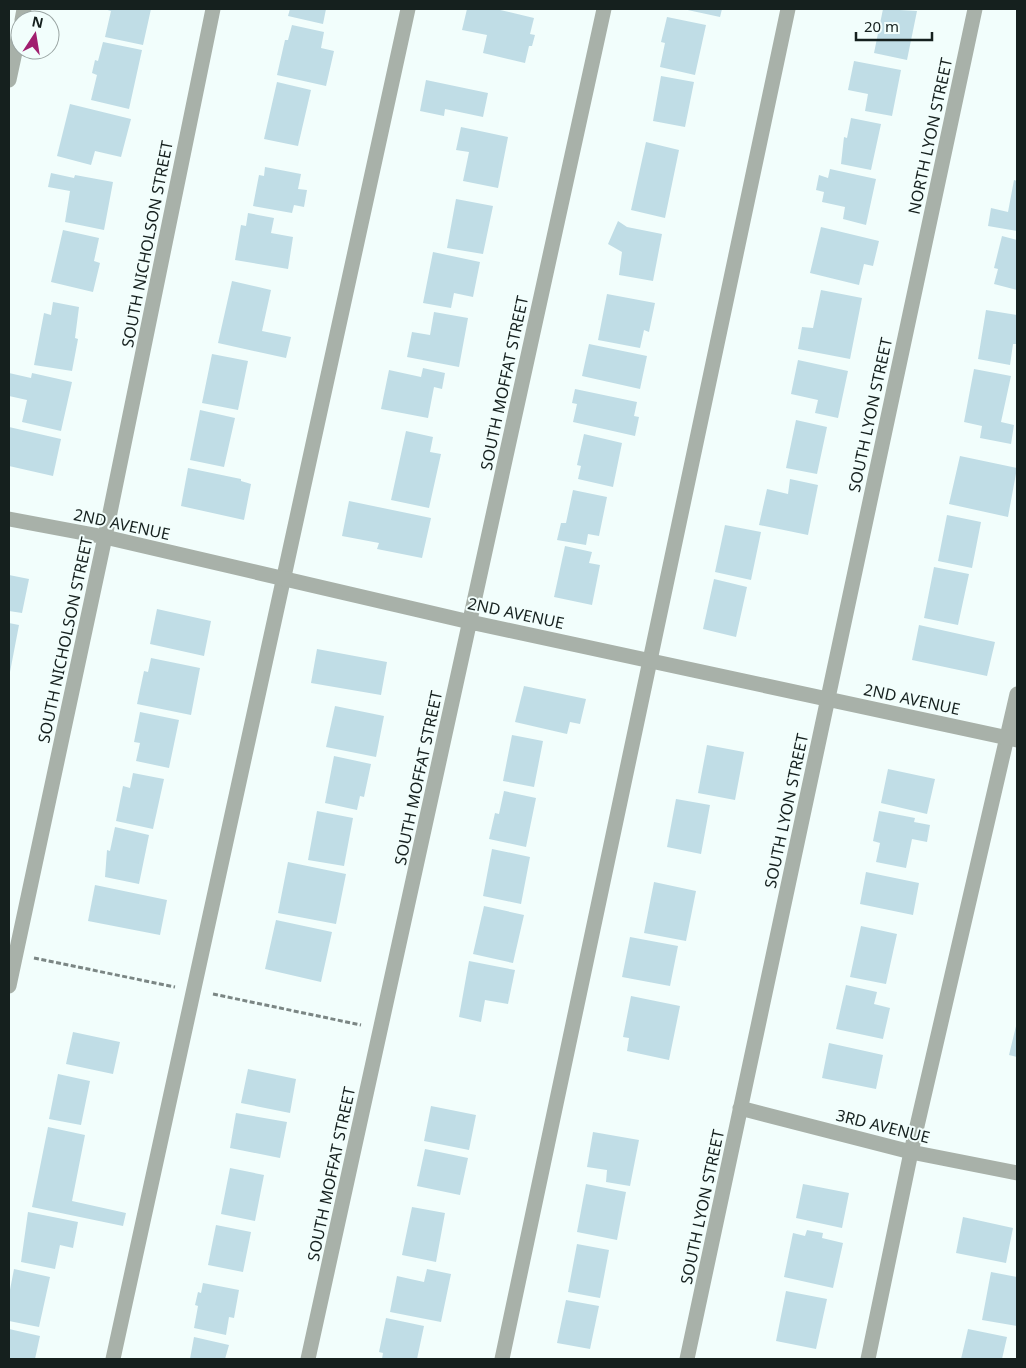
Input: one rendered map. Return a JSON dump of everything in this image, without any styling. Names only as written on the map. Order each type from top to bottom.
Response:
[{"type":"street","name":"SOUTH NICHOLSON STREET","points":[[9,986],[105,537],[213,9]]},
{"type":"street","points":[[112,1359],[408,9]]},
{"type":"street","name":"SOUTH MOFFAT STREET","points":[[308,1359],[604,9]]},
{"type":"street","points":[[502,1359],[788,9]]},
{"type":"street","name":"NORTH LYON STREET","points":[[919,270],[974,9]]},
{"type":"street","points":[[9,80],[13,60]]},
{"type":"street","name":"SOUTH LYON STREET","points":[[687,1359],[919,270]]},
{"type":"street","name":"2ND AVENUE","points":[[9,519],[105,537],[470,622],[1013,739]]},
{"type":"street","points":[[868,1359],[911,1152],[1013,739],[1017,694]]},
{"type":"street","name":"3RD AVENUE","points":[[740,1108],[911,1152],[1017,1173]]},
{"type":"building","points":[[104,9],[151,9],[143,45],[105,37],[111,11]]},
{"type":"building","points":[[290,9],[326,9],[323,24],[288,16]]},
{"type":"building","points":[[467,9],[496,9],[534,18],[530,34],[535,35],[532,46],[529,46],[525,63],[483,53],[487,35],[462,30]]},
{"type":"building","points":[[683,9],[722,9],[720,17]]},
{"type":"building","points":[[883,9],[917,11],[907,60],[874,53]]},
{"type":"building","points":[[667,17],[706,25],[695,75],[660,67],[665,43],[661,42]]},
{"type":"building","points":[[292,25],[324,32],[321,48],[334,51],[326,86],[277,75],[285,40],[288,40]]},
{"type":"building","points":[[103,42],[142,50],[129,109],[91,100],[97,75],[92,73],[95,60],[98,61]]},
{"type":"building","points":[[854,61],[901,70],[892,116],[865,111],[868,94],[848,90]]},
{"type":"building","points":[[661,76],[694,82],[685,127],[653,121]]},
{"type":"building","points":[[426,80],[488,93],[483,117],[445,109],[444,116],[420,111]]},
{"type":"building","points":[[277,82],[311,90],[298,146],[264,139]]},
{"type":"building","points":[[70,104],[131,119],[121,157],[95,151],[91,165],[57,156]]},
{"type":"building","points":[[851,118],[881,124],[871,170],[841,164],[844,137],[847,138]]},
{"type":"building","points":[[461,127],[508,137],[498,188],[463,181],[469,152],[456,150]]},
{"type":"building","points":[[646,142],[679,150],[665,218],[631,210]]},
{"type":"building","points":[[265,167],[301,174],[298,189],[307,190],[304,207],[294,205],[292,213],[253,206],[259,175],[264,176]]},
{"type":"building","points":[[830,169],[876,179],[866,225],[843,219],[845,207],[822,202],[824,192],[816,190],[819,175],[828,178]]},
{"type":"building","points":[[51,173],[74,178],[75,175],[113,182],[104,230],[65,222],[70,191],[48,187]]},
{"type":"building","points":[[1014,180],[1017,181],[1017,231],[988,226],[991,208],[1008,212]]},
{"type":"building","points":[[456,199],[493,206],[483,254],[447,248]]},
{"type":"building","points":[[248,213],[274,218],[271,233],[293,237],[288,269],[235,260],[241,225],[246,226]]},
{"type":"building","points":[[618,221],[627,227],[662,234],[653,281],[619,275],[622,252],[608,244]]},
{"type":"building","points":[[821,227],[879,241],[873,266],[864,264],[859,285],[810,273]]},
{"type":"building","points":[[63,230],[99,238],[94,261],[100,263],[93,292],[51,282]]},
{"type":"building","points":[[1002,236],[1017,240],[1017,290],[994,284],[998,269],[994,268]]},
{"type":"building","points":[[433,252],[480,262],[473,297],[454,293],[451,308],[423,303]]},
{"type":"building","points":[[232,281],[271,290],[262,331],[291,337],[286,358],[218,343]]},
{"type":"building","points":[[821,290],[862,298],[850,359],[798,349],[802,327],[813,328]]},
{"type":"building","points":[[607,294],[655,303],[649,332],[644,330],[640,348],[598,340]]},
{"type":"building","points":[[53,302],[79,307],[75,338],[78,339],[72,371],[34,365],[44,313],[51,315]]},
{"type":"building","points":[[986,310],[1017,315],[1017,344],[1013,344],[1010,365],[978,359]]},
{"type":"building","points":[[434,312],[468,318],[459,367],[407,357],[412,332],[430,335]]},
{"type":"building","points":[[589,344],[647,356],[640,389],[582,376]]},
{"type":"building","points":[[212,354],[248,361],[238,410],[202,403]]},
{"type":"building","points":[[798,360],[848,371],[838,418],[815,413],[818,400],[791,394]]},
{"type":"building","points":[[423,368],[445,373],[442,389],[434,387],[428,418],[381,409],[389,370],[421,377]]},
{"type":"building","points":[[974,369],[1011,376],[1001,422],[1014,425],[1011,444],[980,438],[982,426],[964,422]]},
{"type":"building","points":[[9,373],[31,378],[32,373],[72,382],[61,431],[22,422],[27,400],[9,396]]},
{"type":"building","points":[[575,389],[637,402],[634,416],[639,417],[635,436],[573,422],[577,404],[572,403]]},
{"type":"building","points":[[200,410],[235,418],[224,467],[190,460]]},
{"type":"building","points":[[796,420],[827,427],[817,474],[786,468]]},
{"type":"building","points":[[9,427],[61,439],[53,476],[9,466]]},
{"type":"building","points":[[406,431],[433,437],[430,452],[441,454],[429,508],[391,500]]},
{"type":"building","points":[[584,434],[622,443],[613,487],[578,479],[581,466],[577,465]]},
{"type":"building","points":[[960,456],[1017,468],[1008,517],[949,504]]},
{"type":"building","points":[[188,468],[241,479],[241,481],[251,484],[244,520],[181,506]]},
{"type":"building","points":[[790,479],[818,485],[808,535],[759,525],[767,489],[788,494]]},
{"type":"building","points":[[573,490],[607,497],[599,536],[588,534],[586,545],[557,540],[561,523],[566,523]]},
{"type":"building","points":[[349,501],[431,518],[422,558],[377,549],[379,543],[342,536]]},
{"type":"building","points":[[947,515],[981,522],[972,568],[938,561]]},
{"type":"building","points":[[725,525],[761,532],[751,580],[715,572]]},
{"type":"building","points":[[565,546],[592,552],[589,563],[600,565],[592,605],[554,597]]},
{"type":"building","points":[[934,567],[969,574],[958,625],[924,618]]},
{"type":"building","points":[[9,575],[29,579],[22,613],[9,611]]},
{"type":"building","points":[[714,579],[747,587],[736,637],[703,629]]},
{"type":"building","points":[[157,609],[211,621],[204,656],[150,644]]},
{"type":"building","points":[[9,623],[19,625],[10,672],[9,672]]},
{"type":"building","points":[[919,625],[995,642],[987,676],[912,660]]},
{"type":"building","points":[[317,649],[387,662],[381,695],[311,683]]},
{"type":"building","points":[[151,658],[200,668],[191,715],[137,704],[144,671],[148,672]]},
{"type":"building","points":[[524,686],[586,699],[580,724],[570,722],[567,734],[515,722]]},
{"type":"building","points":[[335,706],[384,716],[376,757],[326,747]]},
{"type":"building","points":[[140,712],[179,720],[169,768],[136,761],[140,743],[134,742]]},
{"type":"building","points":[[512,735],[543,741],[534,787],[503,781]]},
{"type":"building","points":[[707,745],[744,752],[735,800],[698,793]]},
{"type":"building","points":[[334,756],[371,764],[364,797],[360,796],[357,810],[325,803]]},
{"type":"building","points":[[888,769],[935,779],[927,814],[881,803]]},
{"type":"building","points":[[133,773],[164,779],[153,829],[116,821],[123,786],[130,788]]},
{"type":"building","points":[[504,791],[536,798],[526,847],[489,839],[495,813],[499,814]]},
{"type":"building","points":[[676,799],[710,805],[701,854],[667,847]]},
{"type":"building","points":[[317,811],[353,818],[344,866],[308,860]]},
{"type":"building","points":[[879,811],[915,818],[914,822],[930,825],[927,842],[912,839],[906,868],[876,862],[880,843],[873,841]]},
{"type":"building","points":[[115,827],[149,835],[139,884],[105,877],[107,850],[110,851]]},
{"type":"building","points":[[492,849],[530,857],[521,904],[483,896]]},
{"type":"building","points":[[288,862],[346,874],[336,924],[278,913]]},
{"type":"building","points":[[866,872],[919,883],[913,915],[860,904]]},
{"type":"building","points":[[654,882],[696,891],[686,941],[644,933]]},
{"type":"building","points":[[95,885],[167,900],[160,935],[88,921]]},
{"type":"building","points":[[484,906],[524,915],[513,963],[473,954]]},
{"type":"building","points":[[276,920],[332,932],[321,982],[265,969]]},
{"type":"building","points":[[861,926],[897,934],[886,984],[850,977]]},
{"type":"building","points":[[630,937],[678,946],[670,986],[622,977]]},
{"type":"building","points":[[469,961],[515,970],[508,1004],[485,1000],[481,1022],[459,1017]]},
{"type":"building","points":[[846,985],[877,992],[874,1004],[890,1008],[883,1039],[836,1029]]},
{"type":"building","points":[[631,996],[680,1006],[669,1060],[627,1051],[629,1038],[623,1037]]},
{"type":"building","points":[[1017,1022],[1017,1057],[1009,1055]]},
{"type":"building","points":[[73,1032],[120,1042],[113,1074],[66,1064]]},
{"type":"building","points":[[829,1043],[883,1055],[876,1089],[822,1078]]},
{"type":"building","points":[[248,1069],[296,1079],[290,1113],[241,1103]]},
{"type":"building","points":[[58,1074],[90,1081],[81,1125],[49,1119]]},
{"type":"building","points":[[431,1106],[476,1115],[469,1150],[424,1141]]},
{"type":"building","points":[[236,1113],[287,1122],[280,1158],[230,1148]]},
{"type":"building","points":[[48,1127],[85,1135],[72,1201],[126,1213],[123,1226],[32,1207]]},
{"type":"building","points":[[593,1132],[639,1140],[630,1186],[606,1182],[607,1170],[587,1167]]},
{"type":"building","points":[[425,1149],[468,1158],[460,1195],[417,1186]]},
{"type":"building","points":[[230,1168],[264,1175],[255,1221],[221,1214]]},
{"type":"building","points":[[586,1184],[626,1192],[617,1240],[577,1232]]},
{"type":"building","points":[[803,1184],[849,1193],[842,1228],[796,1218]]},
{"type":"building","points":[[412,1207],[445,1213],[436,1262],[402,1255]]},
{"type":"building","points":[[28,1212],[78,1222],[73,1248],[60,1245],[55,1269],[21,1262]]},
{"type":"building","points":[[963,1217],[1013,1228],[1006,1263],[956,1253]]},
{"type":"building","points":[[216,1225],[251,1232],[243,1272],[208,1265]]},
{"type":"building","points":[[807,1230],[823,1233],[822,1238],[843,1243],[833,1288],[784,1277],[793,1233],[805,1236]]},
{"type":"building","points":[[577,1244],[609,1250],[600,1298],[568,1292]]},
{"type":"building","points":[[14,1269],[50,1277],[39,1327],[9,1321],[9,1295]]},
{"type":"building","points":[[427,1269],[451,1274],[441,1322],[390,1312],[397,1276],[424,1282]]},
{"type":"building","points":[[991,1272],[1017,1277],[1017,1326],[982,1320]]},
{"type":"building","points":[[203,1283],[239,1290],[234,1318],[229,1317],[226,1335],[194,1328],[198,1306],[195,1305],[198,1292],[201,1293]]},
{"type":"building","points":[[786,1291],[827,1299],[816,1349],[776,1341]]},
{"type":"building","points":[[566,1300],[599,1306],[590,1349],[557,1343]]},
{"type":"building","points":[[386,1318],[424,1326],[417,1359],[382,1359],[383,1353],[379,1352]]},
{"type":"building","points":[[9,1329],[40,1336],[35,1359],[9,1359]]},
{"type":"building","points":[[968,1329],[1007,1337],[1002,1359],[961,1359]]},
{"type":"building","points":[[194,1337],[229,1345],[225,1359],[190,1359]]}]
